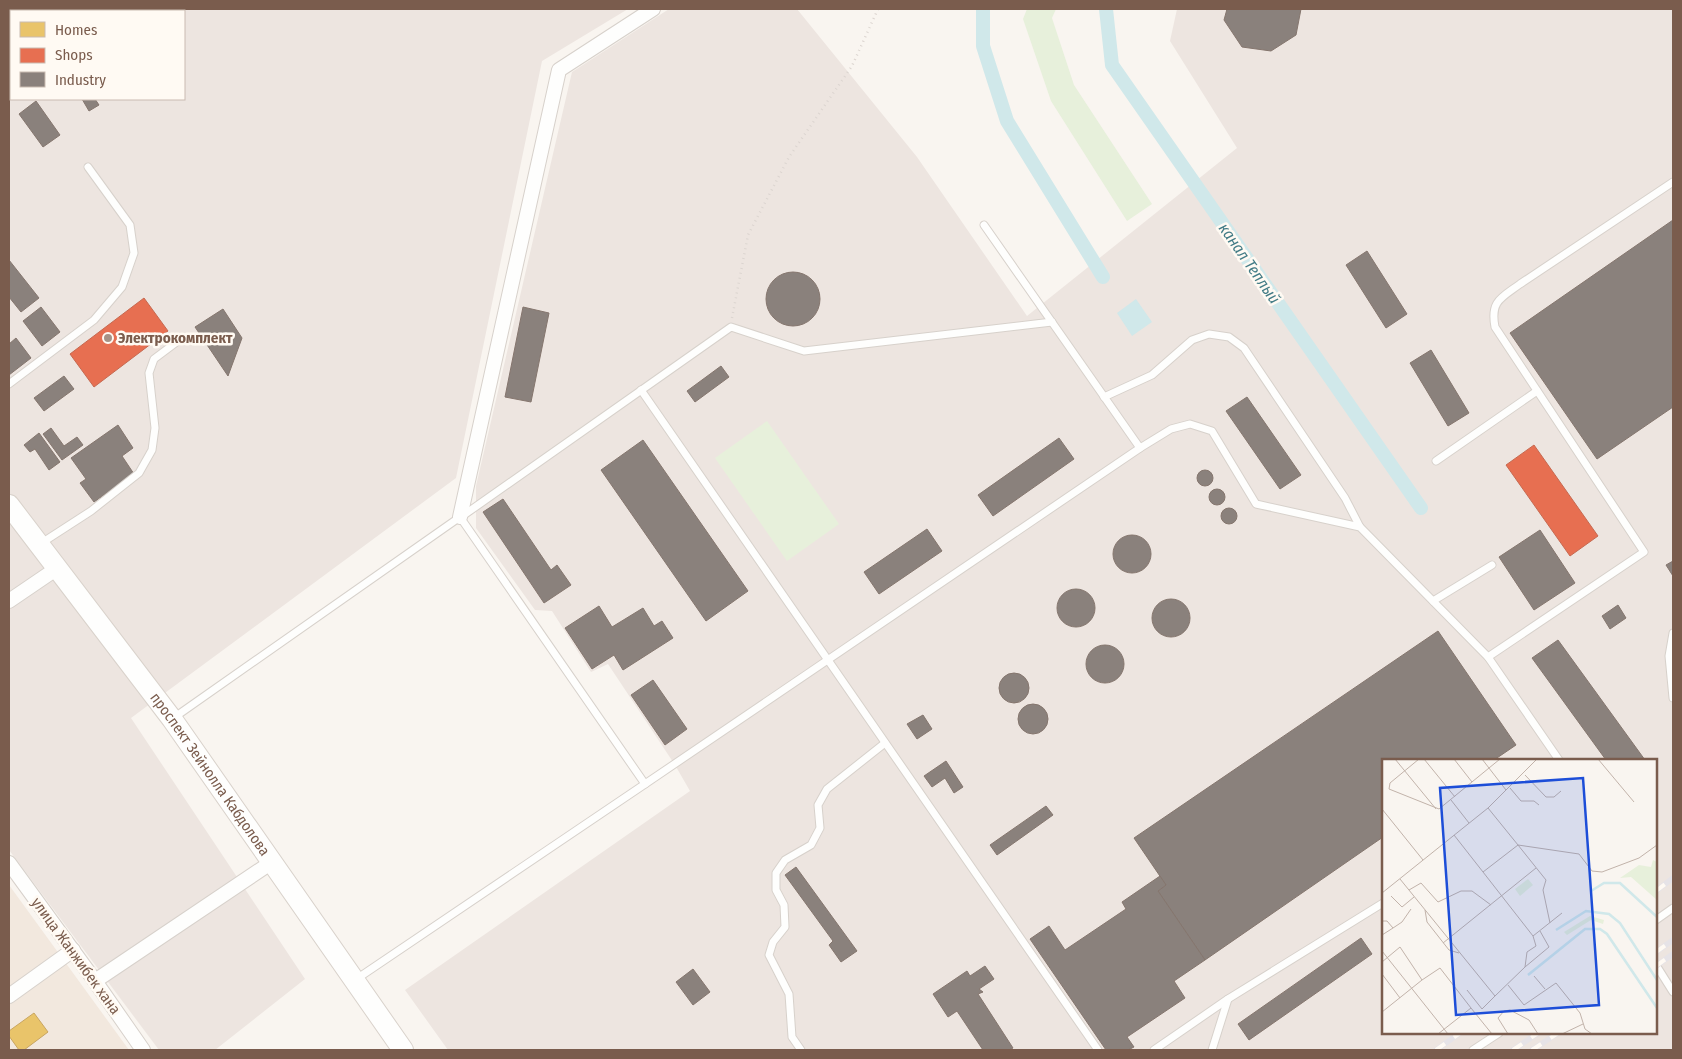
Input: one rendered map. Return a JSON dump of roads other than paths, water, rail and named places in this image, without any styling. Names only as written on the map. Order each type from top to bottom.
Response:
[{"type":"main road","name":"проспект Зейнолла Кабдолова","points":[[9,505],[172,719],[403,1050]]},
{"type":"street","points":[[460,517],[559,70],[653,9]]},
{"type":"street","points":[[9,601],[56,569]]},
{"type":"street","points":[[96,981],[272,862]]},
{"type":"street","name":"улица Жанжибек хана","points":[[9,863],[96,981],[143,1050]]},
{"type":"street","points":[[9,996],[73,950]]},
{"type":"lane","points":[[9,384],[94,320],[122,287],[134,253],[130,225],[88,167]]},
{"type":"lane","points":[[1488,657],[1644,552],[1495,327],[1493,316],[1497,302],[1520,284],[1673,182]]},
{"type":"lane","points":[[984,225],[1140,448]]},
{"type":"lane","points":[[172,719],[731,327],[804,351],[1052,322]]},
{"type":"lane","points":[[1104,397],[1152,375],[1192,340],[1209,334],[1229,337],[1244,348],[1345,498],[1360,527],[1488,657],[1558,759]]},
{"type":"lane","points":[[40,544],[91,511],[139,473],[152,450],[155,428],[149,373],[154,359],[178,341]]},
{"type":"lane","points":[[641,390],[1098,1050]]},
{"type":"lane","points":[[1436,461],[1537,391]]},
{"type":"lane","points":[[354,981],[1140,448],[1171,429],[1190,424],[1212,432],[1256,504],[1360,527]]},
{"type":"lane","points":[[460,517],[645,784]]},
{"type":"lane","points":[[1433,601],[1492,565]]},
{"type":"lane","points":[[1673,633],[1669,656],[1673,698]]},
{"type":"lane","points":[[801,1050],[792,1037],[789,994],[769,955],[773,942],[785,927],[784,905],[776,890],[776,873],[785,860],[811,844],[820,828],[818,805],[828,789],[885,743]]},
{"type":"lane","points":[[1154,1050],[1228,999],[1382,904]]},
{"type":"lane","points":[[1657,919],[1673,908]]},
{"type":"lane","points":[[1657,967],[1673,992]]},
{"type":"lane","points":[[1212,1050],[1228,999]]},
{"type":"lane","points":[[1473,1050],[1497,1034]]},
{"type":"water","points":[[1136,299],[1152,322],[1132,336],[1117,313]]},
{"type":"waterway","name":"канал Теплый","points":[[983,9],[983,46],[1007,121],[1103,277]]},
{"type":"waterway","name":"канал Теплый","points":[[1106,9],[1112,65],[1421,508]]},
{"type":"railway","points":[[1657,890],[1673,878]]},
{"type":"railway","points":[[1657,951],[1673,940]]},
{"type":"railway","points":[[1657,965],[1673,954]]},
{"type":"railway","points":[[1436,1050],[1459,1034]]},
{"type":"railway","points":[[1513,1050],[1537,1034]]},
{"type":"railway","points":[[1532,1050],[1556,1034]]},
{"type":"place","name":"Электрокомплект","points":[[108,338]]}]
